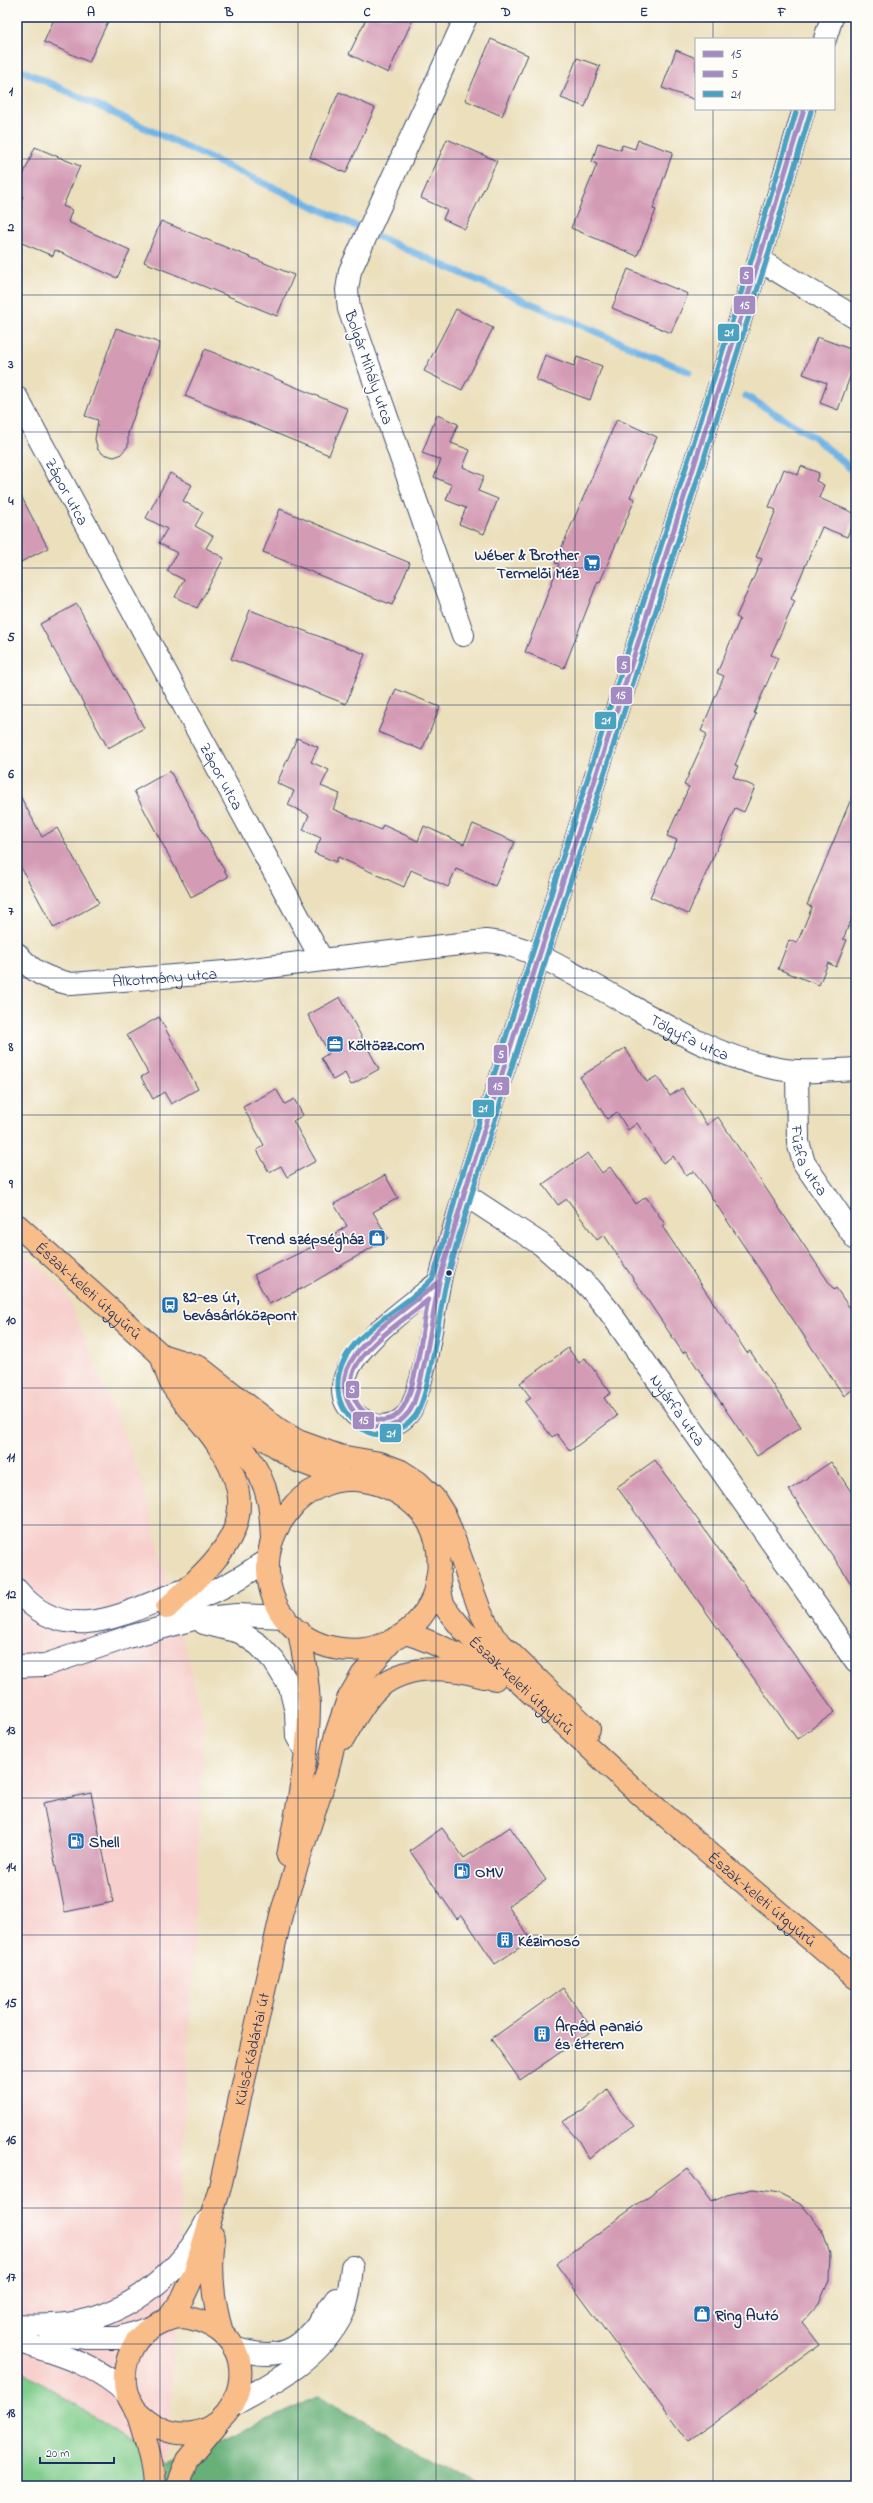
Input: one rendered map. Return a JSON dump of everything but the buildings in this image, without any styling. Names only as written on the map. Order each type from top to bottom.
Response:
[{"type":"main road","name":"Észak-keleti útgyűrű","points":[[17,1225],[161,1355]]},
{"type":"main road","points":[[161,1355],[259,1435],[298,1461],[349,1480]]},
{"type":"main road","points":[[161,1355],[245,1449],[256,1469],[268,1500],[270,1549],[269,1580],[274,1599],[292,1624],[315,1642],[333,1649],[352,1651],[371,1649],[398,1638]]},
{"type":"main road","points":[[161,1355],[199,1366],[278,1429],[298,1441],[340,1456],[380,1463],[401,1471],[418,1482],[434,1498],[446,1517],[481,1613],[494,1637],[582,1721],[614,1757],[634,1789]]},
{"type":"main road","points":[[161,1355],[172,1385],[218,1444],[232,1470],[238,1498],[236,1527],[224,1550],[203,1575],[167,1608]]},
{"type":"main road","points":[[270,1549],[280,1520],[294,1504],[310,1492],[328,1483],[349,1480],[369,1481],[389,1487],[407,1498],[421,1513],[431,1529],[437,1547],[439,1566],[436,1585],[430,1603],[420,1620],[398,1638],[362,1675],[348,1699],[336,1734],[327,1773],[282,1911]]},
{"type":"main road","name":"Észak-keleti útgyűrű","points":[[439,1566],[444,1604],[464,1632],[634,1789],[856,1978]]},
{"type":"main road","points":[[282,1911],[283,1886],[306,1752],[309,1705],[306,1669],[292,1624]]},
{"type":"main road","name":"Észak-keleti útgyűrű","points":[[398,1638],[432,1641],[471,1660],[602,1771],[634,1789]]},
{"type":"main road","points":[[327,1773],[362,1708],[374,1692],[385,1683],[419,1670],[442,1668],[463,1670],[498,1682]]},
{"type":"main road","name":"Külső-Kádártai út","points":[[154,2486],[147,2446],[124,2375],[128,2357],[137,2341],[159,2324],[183,2298],[195,2272],[220,2187],[282,1911]]},
{"type":"main road","name":"Külső-Kádártai út","points":[[177,2486],[187,2460],[227,2412],[240,2386],[240,2367],[228,2340],[214,2295],[212,2254],[220,2187]]},
{"type":"main road","points":[[159,2324],[185,2318],[205,2322],[228,2340]]},
{"type":"main road","points":[[132,2402],[149,2423],[165,2431],[184,2434],[203,2430],[227,2412]]},
{"type":"street","name":"Bolgár Mihály utca","points":[[463,635],[349,309],[347,290],[350,271],[466,17]]},
{"type":"street","points":[[825,38],[832,17]]},
{"type":"street","points":[[439,1282],[364,1344],[350,1364],[344,1380],[345,1397],[353,1412],[367,1424],[383,1428],[398,1423],[410,1411],[417,1392],[439,1282],[464,1194],[760,260],[804,110]]},
{"type":"street","points":[[760,260],[856,318]]},
{"type":"street","name":"Zápor utca","points":[[17,398],[322,960]]},
{"type":"street","points":[[322,960],[486,941],[507,943],[539,955]]},
{"type":"street","name":"Alkotmány utca","points":[[17,954],[31,969],[49,979],[71,984],[238,971],[322,960]]},
{"type":"street","name":"Tölgyfa utca","points":[[539,955],[708,1046],[743,1060],[775,1069],[856,1069]]},
{"type":"street","name":"Fűzfa utca","points":[[797,1070],[798,1142],[804,1163],[856,1239]]},
{"type":"street","name":"Nyárfa utca","points":[[464,1194],[542,1245],[590,1288],[609,1310],[856,1662]]},
{"type":"street","points":[[125,1638],[167,1608],[189,1602],[240,1580],[270,1549]]},
{"type":"street","points":[[17,1590],[28,1603],[42,1613],[57,1620],[74,1624],[109,1618],[187,1589]]},
{"type":"street","points":[[17,1666],[45,1665],[125,1638],[194,1619],[237,1614],[292,1624]]},
{"type":"street","points":[[194,1619],[217,1627],[240,1632],[259,1645],[274,1661],[290,1687],[296,1712],[297,1736],[306,1752]]},
{"type":"street","points":[[17,2325],[78,2322],[114,2311],[154,2287],[184,2257],[203,2229],[214,2208]]},
{"type":"street","points":[[227,2412],[289,2373],[310,2356],[330,2335],[343,2314],[352,2267],[337,2298],[317,2326],[298,2345],[276,2355],[252,2353],[228,2340]]},
{"type":"street","points":[[17,2329],[87,2338],[119,2338],[159,2324]]},
{"type":"street","points":[[17,2341],[90,2367],[114,2381],[132,2402]]},
{"type":"shaded area","points":[[17,1246],[66,1292],[141,1478],[204,1721],[168,2465],[17,2367]]},
{"type":"green space","points":[[17,2367],[168,2465],[320,2396],[316,2486],[17,2486]]},
{"type":"green space","points":[[320,2396],[479,2486],[165,2486],[168,2465]]},
{"type":"waterway","points":[[17,68],[392,243],[689,372]]},
{"type":"waterway","points":[[746,396],[814,437],[856,473]]},
{"type":"transit line","name":"5","points":[[433,1278],[457,1192],[752,258],[797,110]]},
{"type":"transit line","name":"21","points":[[797,110],[752,258],[457,1192],[435,1274],[432,1279],[419,1291],[372,1327],[358,1340],[347,1355],[340,1371],[338,1390],[340,1402],[353,1421],[369,1433],[384,1435],[398,1430],[415,1416],[420,1406],[430,1373],[446,1283],[461,1229],[766,262],[811,111]]},
{"type":"transit line","name":"15","points":[[439,1282],[464,1194],[759,260],[804,110]]},
{"type":"transit line","name":"5","points":[[446,1284],[471,1196],[766,262],[811,111]]},
{"type":"transit line","name":"15","points":[[439,1282],[423,1370],[414,1403],[409,1412],[397,1423],[383,1427],[371,1425],[359,1418],[350,1406],[345,1393],[345,1378],[350,1363],[357,1352],[378,1330],[439,1282]]},
{"type":"transit line","name":"5","points":[[428,1300],[416,1370],[404,1406],[395,1416],[386,1420],[375,1419],[366,1413],[358,1404],[353,1393],[351,1381],[355,1368],[369,1349],[378,1340],[428,1300]]},
{"type":"place","name":"Wéber & Brother Termelői Méz","points":[[592,563]]},
{"type":"place","name":"Költözz.com","points":[[335,1044]]},
{"type":"place","name":"Trend szépségház","points":[[377,1238]]},
{"type":"place","name":"82-es út, bevásárlóközpont","points":[[170,1305]]},
{"type":"place","name":"Shell","points":[[76,1841]]},
{"type":"place","name":"OMV","points":[[462,1871]]},
{"type":"place","name":"Kézimosó","points":[[505,1940]]},
{"type":"place","name":"Árpád panzió és étterem","points":[[542,2034]]},
{"type":"place","name":"Ring Autó","points":[[702,2314]]}]
